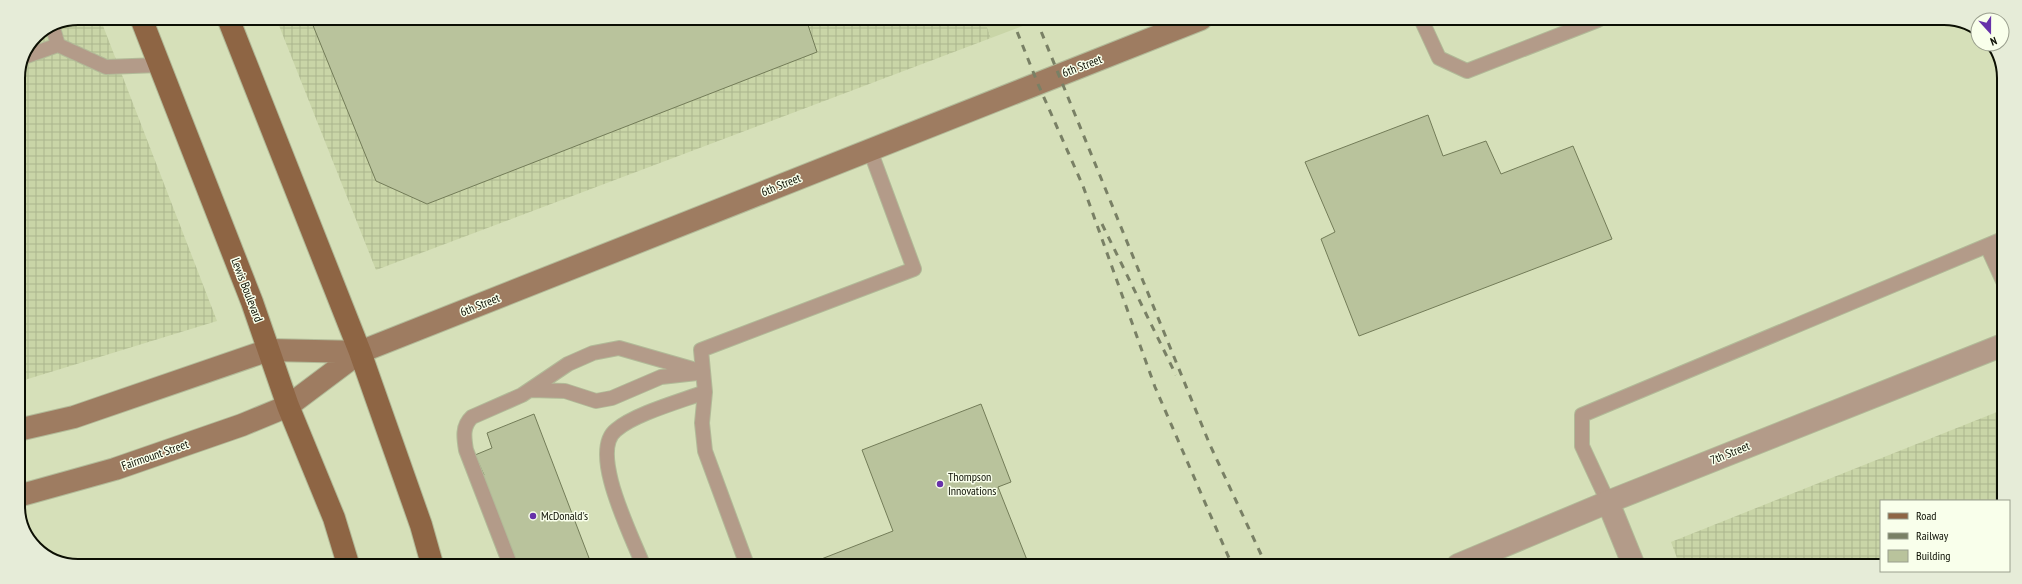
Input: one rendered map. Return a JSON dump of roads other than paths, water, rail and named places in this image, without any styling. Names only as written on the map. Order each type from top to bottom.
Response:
[{"type":"main road","name":"Lewis Boulevard","points":[[144,25],[269,350],[288,406],[334,518],[346,559]]},
{"type":"main road","points":[[231,25],[360,352],[421,525],[431,559]]},
{"type":"main road","name":"6th Street","points":[[288,406],[360,352],[1186,25]]},
{"type":"main road","points":[[25,428],[74,417],[269,350]]},
{"type":"main road","name":"6th Street","points":[[269,350],[360,352]]},
{"type":"main road","name":"Fairmount Street","points":[[25,494],[115,469],[242,425],[288,406]]},
{"type":"street","name":"7th Street","points":[[1474,559],[1608,502],[1997,347]]},
{"type":"street","points":[[1608,502],[1631,559]]},
{"type":"lane","points":[[1424,25],[1439,58],[1467,71],[1585,25]]},
{"type":"lane","points":[[54,31],[58,45]]},
{"type":"lane","points":[[31,55],[58,45],[106,67],[159,65]]},
{"type":"lane","points":[[745,559],[705,452],[702,423],[706,392],[701,350],[914,269],[870,150]]},
{"type":"lane","points":[[1608,502],[1582,446],[1582,415],[1997,242]]},
{"type":"lane","points":[[1987,246],[1997,268]]},
{"type":"lane","points":[[508,559],[466,450],[464,438],[467,421],[472,417],[531,390],[568,364],[593,353],[619,348],[703,372]]},
{"type":"lane","points":[[531,390],[565,391],[596,401],[612,398],[661,377],[703,372]]},
{"type":"lane","points":[[641,559],[613,488],[608,470],[606,451],[609,440],[614,431],[628,421],[706,392]]},
{"type":"railway","points":[[1014,25],[1038,84],[1083,186],[1155,387],[1229,559]]},
{"type":"railway","points":[[1038,25],[1210,445],[1263,559]]},
{"type":"railway","points":[[1102,224],[1176,375]]},
{"type":"place","name":"Thompson Innovations","points":[[940,484]]},
{"type":"place","name":"McDonald's","points":[[533,516]]}]
